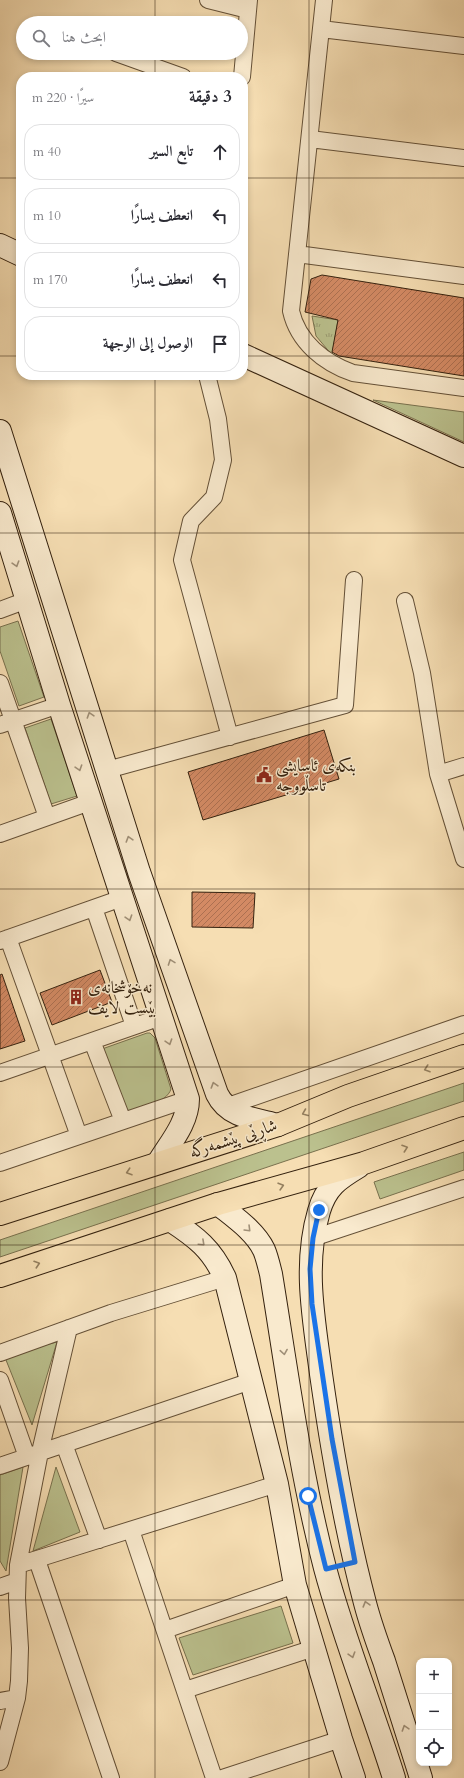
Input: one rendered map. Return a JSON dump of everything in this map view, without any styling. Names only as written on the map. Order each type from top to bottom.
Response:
[{"type":"highway","name":"شاڕێی پێشمەرگە","points":[[0,1214],[278,1125],[348,1096],[464,1056]]},
{"type":"highway","points":[[0,1276],[218,1204],[364,1163],[464,1128]]},
{"type":"main road","points":[[0,245],[16,253]]},
{"type":"main road","points":[[248,357],[464,456]]},
{"type":"main road","points":[[0,431],[139,872],[217,1094],[225,1107],[235,1113],[278,1125]]},
{"type":"main road","points":[[0,513],[90,802],[188,1099],[183,1124],[158,1163]]},
{"type":"main road","points":[[364,1163],[337,1179],[328,1191],[319,1210],[313,1238],[310,1269],[316,1336],[332,1439],[355,1562],[366,1604],[421,1778]]},
{"type":"main road","points":[[218,1204],[250,1231],[264,1250],[271,1274],[308,1496],[326,1569],[353,1660],[394,1778]]},
{"type":"main road","points":[[170,1220],[202,1242],[219,1265],[225,1278],[276,1484],[295,1584],[341,1740],[354,1778]]},
{"type":"main road","points":[[326,1569],[355,1562]]},
{"type":"street","points":[[208,0],[248,5],[247,16]]},
{"type":"street","points":[[324,0],[291,311],[296,328],[310,347],[332,363],[353,373],[464,388]]},
{"type":"street","points":[[321,29],[464,46]]},
{"type":"street","points":[[136,60],[170,72]]},
{"type":"street","points":[[242,72],[243,60]]},
{"type":"street","points":[[310,139],[464,158]]},
{"type":"street","points":[[297,254],[464,276]]},
{"type":"street","points":[[208,380],[218,419],[223,460],[214,497],[191,521],[182,560],[230,737]]},
{"type":"street","points":[[107,770],[345,705],[354,580]]},
{"type":"street","points":[[0,610],[27,600]]},
{"type":"street","points":[[405,601],[422,673],[438,774],[464,859]]},
{"type":"street","points":[[0,683],[7,723],[47,817]]},
{"type":"street","points":[[7,723],[59,705]]},
{"type":"street","points":[[438,774],[464,766]]},
{"type":"street","points":[[0,834],[90,802]]},
{"type":"street","points":[[80,1136],[51,1056],[4,940],[122,898]]},
{"type":"street","points":[[94,908],[134,1026]]},
{"type":"street","points":[[0,1073],[161,1017]]},
{"type":"street","points":[[225,1107],[464,1024]]},
{"type":"street","points":[[92,1041],[123,1121]]},
{"type":"street","points":[[0,1163],[188,1099]]},
{"type":"street","points":[[313,1238],[464,1188]]},
{"type":"street","points":[[0,1353],[150,1300],[225,1278]]},
{"type":"street","points":[[0,1762],[17,1698],[20,1648],[5,1583],[18,1565],[34,1454],[69,1328]]},
{"type":"street","points":[[0,1380],[34,1454]]},
{"type":"street","points":[[0,1466],[251,1381]]},
{"type":"street","points":[[64,1444],[99,1540]]},
{"type":"street","points":[[18,1565],[276,1484]]},
{"type":"street","points":[[132,1530],[214,1778]]},
{"type":"street","points":[[37,1560],[111,1778]]},
{"type":"street","points":[[165,1630],[295,1584]]},
{"type":"street","points":[[185,1690],[314,1648]]},
{"type":"street","points":[[0,1701],[17,1698]]},
{"type":"street","points":[[222,1778],[341,1740]]},
{"type":"green space","points":[[312,316],[338,320],[332,355],[316,336]]},
{"type":"green space","points":[[373,400],[464,412],[464,442]]},
{"type":"green space","points":[[18,621],[44,697],[19,706],[0,651],[0,627]]},
{"type":"green space","points":[[51,719],[77,796],[51,804],[25,728]]},
{"type":"green space","points":[[150,1033],[155,1038],[171,1089],[164,1098],[158,1102],[125,1113],[102,1049]]},
{"type":"green space","points":[[464,1083],[464,1101],[0,1257],[0,1240]]},
{"type":"green space","points":[[464,1152],[464,1170],[380,1199],[374,1182]]},
{"type":"green space","points":[[57,1342],[32,1425],[4,1355]]},
{"type":"green space","points":[[23,1467],[6,1571],[0,1561],[0,1475]]},
{"type":"green space","points":[[56,1467],[80,1532],[33,1551]]},
{"type":"green space","points":[[281,1606],[293,1643],[193,1675],[179,1638]]},
{"type":"building","points":[[322,275],[464,298],[464,376],[339,356],[332,352],[338,320],[305,312],[311,279]]},
{"type":"building","name":"بنکەی ئاسایشی تاسڵووجە","points":[[324,730],[339,779],[203,820],[188,772]]},
{"type":"building","points":[[192,892],[255,893],[253,928],[192,927]]},
{"type":"building","name":"نەخۆشخانەی بێست لایف","points":[[100,970],[112,1002],[52,1025],[40,993]]},
{"type":"building","points":[[2,974],[25,1041],[0,1049],[0,975]]},
{"type":"place","name":"بنکەی ئاسایشی تاسڵووجە","points":[[264,775]]},
{"type":"place","name":"نەخۆشخانەی بێست لایف","points":[[76,997]]},
{"type":"route","points":[[308,1496],[326,1569],[355,1562],[323,1388],[312,1304],[310,1269],[313,1238],[319,1210]]}]
